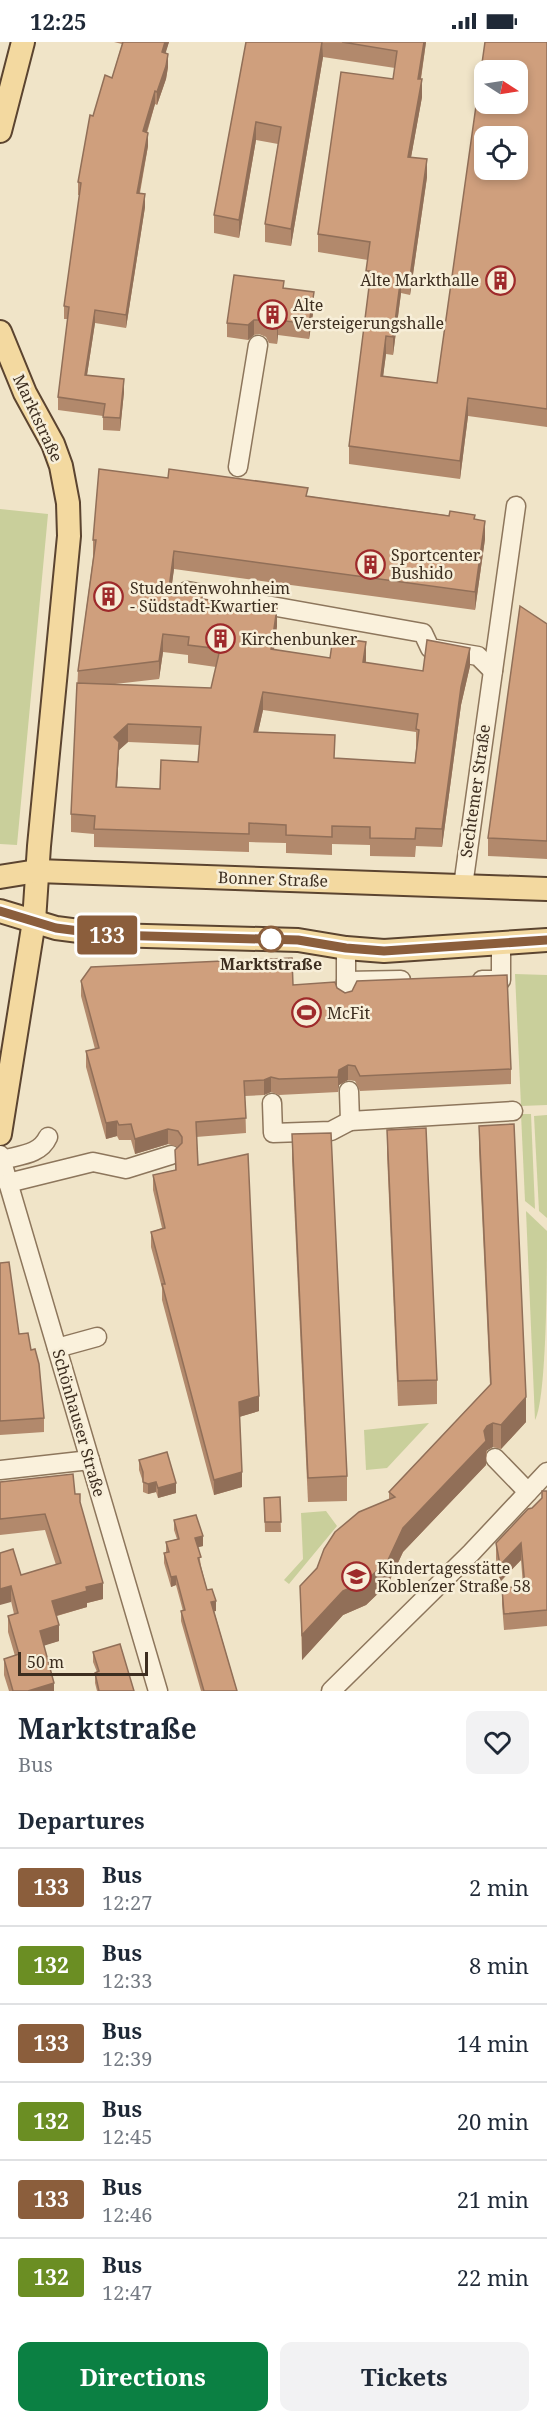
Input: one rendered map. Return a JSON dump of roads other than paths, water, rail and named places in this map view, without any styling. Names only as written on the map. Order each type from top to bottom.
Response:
[{"type":"main road","points":[[0,130],[23,42]]},
{"type":"main road","name":"Marktstraße","points":[[0,332],[25,393],[53,444],[61,466],[68,503],[69,536],[35,911]]},
{"type":"main road","name":"Bonner Straße","points":[[0,878],[37,871],[547,889]]},
{"type":"main road","points":[[0,911],[35,911],[56,928],[110,935],[298,940],[346,948],[384,951],[547,940]]},
{"type":"main road","points":[[0,1134],[35,911]]},
{"type":"street","points":[[238,467],[258,345]]},
{"type":"street","name":"Sechtemer Straße","points":[[463,886],[516,506]]},
{"type":"street","points":[[187,591],[423,633],[429,648],[478,656],[493,671]]},
{"type":"street","points":[[465,980],[501,980],[501,942]]},
{"type":"street","points":[[346,948],[346,989],[417,980]]},
{"type":"street","points":[[349,1091],[350,1121]]},
{"type":"street","points":[[272,1103],[273,1133],[331,1131],[350,1121],[513,1111]]},
{"type":"street","points":[[1,1157],[36,1151],[42,1148],[48,1137]]},
{"type":"street","points":[[8,1183],[93,1162],[126,1169],[171,1155]]},
{"type":"street","name":"Schönhauser Straße","points":[[1,1157],[158,1691]]},
{"type":"street","points":[[59,1354],[98,1343]]},
{"type":"street","points":[[495,1458],[528,1492]]},
{"type":"street","points":[[0,1470],[90,1460]]},
{"type":"street","points":[[331,1691],[471,1553],[547,1472]]},
{"type":"place","name":"Alte Markthalle","points":[[500,280]]},
{"type":"place","name":"Alte Versteigerungshalle","points":[[272,314]]},
{"type":"place","name":"Sportcenter Bushido","points":[[370,564]]},
{"type":"place","name":"Studentenwohnheim - Südstadt-Kwartier","points":[[109,597]]},
{"type":"place","name":"Kirchenbunker","points":[[220,639]]},
{"type":"place","name":"Marktstraße","points":[[271,939]]},
{"type":"place","name":"McFit","points":[[306,1013]]},
{"type":"place","name":"Kindertagesstätte Koblenzer Straße 58","points":[[356,1577]]}]
